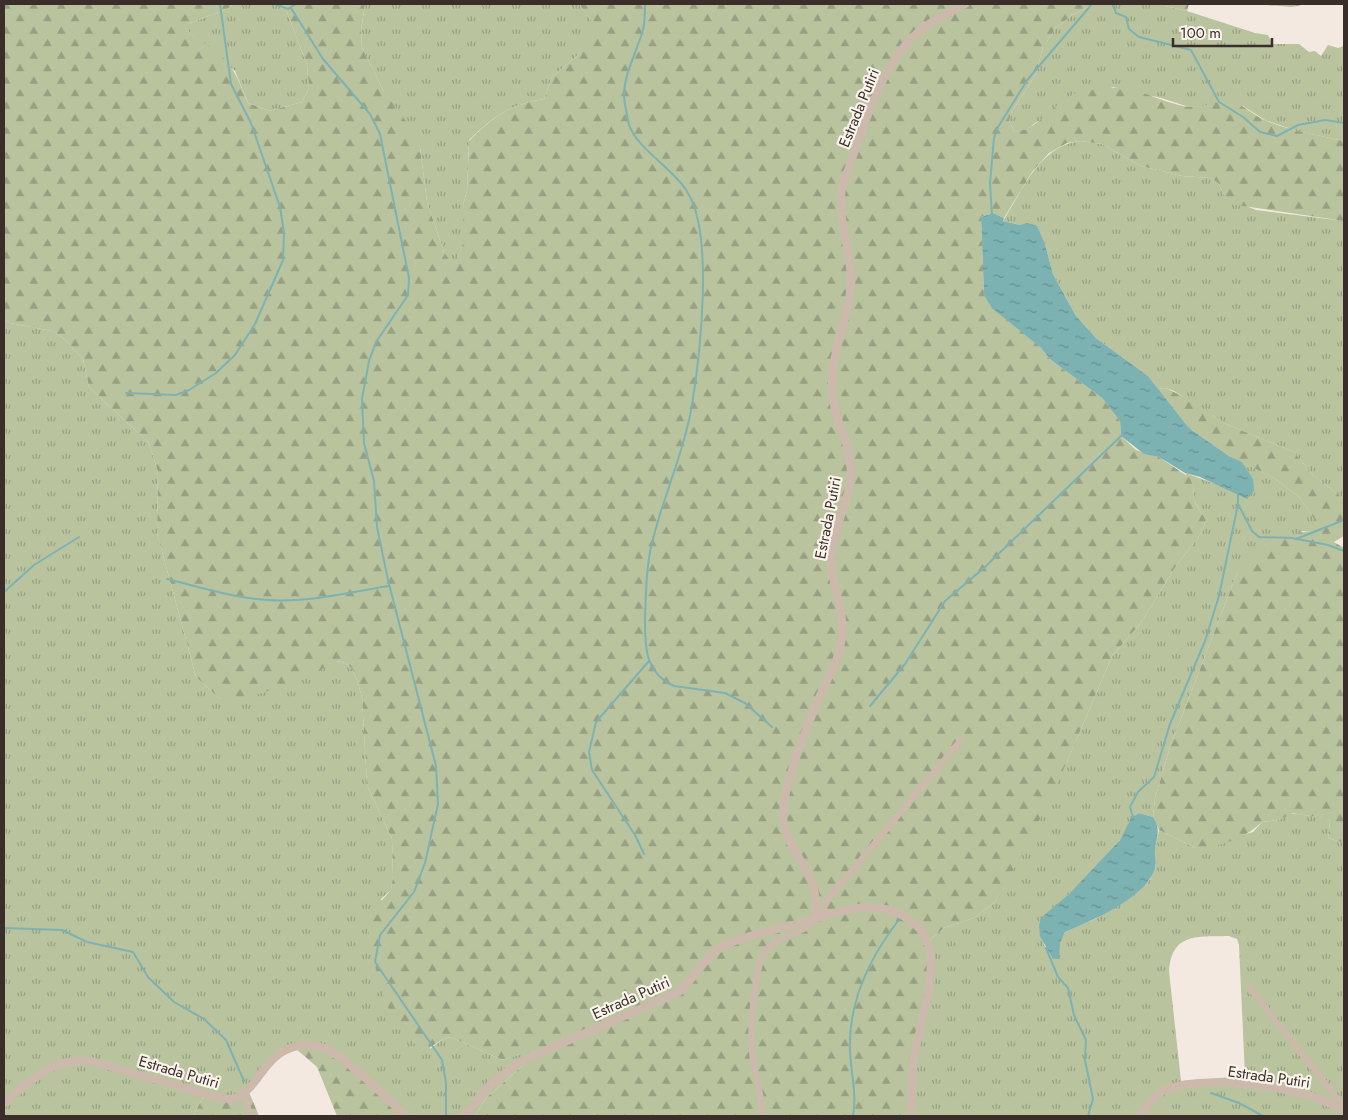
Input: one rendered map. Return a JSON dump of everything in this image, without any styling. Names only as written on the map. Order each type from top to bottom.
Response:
[{"type":"street","name":"Estrada Putiri","points":[[814,920],[816,900],[812,883],[807,869],[786,834],[783,817],[789,778],[818,700],[839,652],[842,636],[842,616],[832,574],[831,557],[834,538],[849,494],[850,476],[850,461],[837,422],[832,382],[834,358],[851,283],[849,254],[840,204],[842,187],[878,91],[901,51],[914,35],[964,4]]},
{"type":"street","points":[[823,917],[825,903],[960,741]]},
{"type":"street","name":"Estrada Putiri","points":[[464,1116],[490,1085],[517,1063],[680,992],[717,950],[860,907],[888,908],[898,912],[915,924],[928,942],[930,953],[929,980],[913,1067],[912,1116]]},
{"type":"street","points":[[762,1116],[760,1092],[752,1058],[750,1029],[753,1002],[765,952],[772,945],[804,930],[814,920]]},
{"type":"street","points":[[1248,986],[1344,1108]]},
{"type":"street","points":[[250,1116],[244,1092],[264,1068],[282,1051],[300,1046],[317,1045],[334,1054],[406,1116]]},
{"type":"street","name":"Estrada Putiri","points":[[4,1103],[52,1066],[66,1061],[78,1060],[91,1061],[216,1098],[231,1099],[244,1092]]},
{"type":"street","name":"Estrada Putiri","points":[[1140,1116],[1154,1098],[1163,1091],[1206,1083],[1237,1084],[1289,1090],[1344,1108]]},
{"type":"green space","points":[[4,4],[233,4],[229,8],[188,24],[188,31],[214,49],[228,63],[236,75],[248,103],[269,111],[302,102],[309,88],[307,65],[284,4],[365,4],[361,31],[362,47],[383,90],[414,132],[420,147],[427,202],[444,252],[454,266],[463,243],[463,205],[467,191],[469,141],[494,118],[511,108],[544,99],[552,77],[577,56],[591,37],[600,32],[579,4],[1095,4],[1072,15],[1056,28],[1043,47],[1036,74],[1011,113],[1009,121],[1014,131],[1022,131],[1029,128],[1062,102],[1077,93],[1098,89],[1121,88],[1189,107],[1220,102],[1235,103],[1262,119],[1276,124],[1344,141],[1344,221],[1236,205],[1226,198],[1218,183],[1211,178],[1182,176],[1141,166],[1102,144],[1080,141],[1067,143],[1049,153],[1032,172],[1004,218],[993,213],[981,217],[984,295],[1040,347],[1051,360],[1102,398],[1120,421],[1121,436],[1136,450],[1159,457],[1190,478],[1193,486],[1194,501],[1206,520],[1202,532],[1176,566],[1140,624],[1112,656],[1067,762],[1030,840],[995,902],[974,918],[944,928],[930,940],[931,968],[915,1046],[914,1116],[475,1116],[486,1098],[529,1060],[535,1058],[535,1050],[502,1060],[451,1037],[443,1039],[426,1050],[416,1045],[404,1034],[386,1004],[369,946],[369,925],[373,910],[391,890],[393,877],[392,839],[367,785],[362,697],[354,673],[345,663],[332,662],[320,671],[303,679],[232,703],[220,699],[196,677],[157,533],[158,472],[149,443],[89,387],[83,359],[63,338],[52,331],[10,323],[4,320]]},
{"type":"green space","points":[[233,4],[284,4],[307,65],[309,88],[302,102],[269,111],[248,103],[235,71],[188,31],[188,24],[229,8]]},
{"type":"green space","points":[[365,4],[579,4],[601,32],[592,37],[577,56],[552,77],[544,99],[511,108],[486,124],[469,140],[467,191],[463,205],[463,243],[454,267],[444,252],[427,202],[420,147],[383,90],[362,47],[361,31]]},
{"type":"green space","points":[[1095,4],[1156,4],[1187,11],[1255,33],[1268,35],[1273,44],[1299,44],[1309,52],[1315,51],[1321,56],[1328,45],[1338,48],[1344,46],[1344,141],[1297,131],[1265,120],[1243,106],[1189,107],[1161,98],[1113,87],[1035,123],[1025,130],[1014,131],[1009,121],[1011,113],[1036,74],[1043,47],[1056,28],[1072,15]]},
{"type":"green space","points":[[1156,4],[1189,4],[1187,11]]},
{"type":"green space","points":[[1255,4],[1306,4],[1292,7]]},
{"type":"green space","points":[[1080,141],[1102,144],[1141,166],[1182,176],[1211,178],[1218,183],[1226,198],[1256,210],[1344,221],[1344,499],[1313,475],[1294,452],[1226,424],[1174,391],[1166,388],[1158,389],[1148,376],[1096,338],[1076,316],[1053,274],[1045,244],[1020,225],[1003,221],[1025,183],[1043,160],[1053,151]]},
{"type":"green space","points":[[4,320],[10,323],[52,331],[63,338],[83,359],[89,387],[149,443],[158,472],[157,533],[196,677],[220,699],[320,671],[332,661],[343,662],[351,669],[362,697],[367,785],[392,839],[393,877],[391,890],[381,899],[430,1049],[443,1039],[451,1037],[502,1060],[535,1049],[535,1058],[529,1060],[486,1098],[475,1116],[410,1116],[389,1097],[312,1042],[279,1054],[235,1099],[206,1092],[193,1116],[4,1116]]},
{"type":"green space","points":[[1166,388],[1186,398],[1226,424],[1294,452],[1313,475],[1344,499],[1344,536],[1334,542],[1344,548],[1344,843],[1328,838],[1330,821],[1327,819],[1293,813],[1279,820],[1262,822],[1248,833],[1233,840],[1200,850],[1159,830],[1153,817],[1155,798],[1170,747],[1237,573],[1259,554],[1287,537],[1304,532],[1323,532],[1299,497],[1274,478],[1229,456],[1189,428],[1158,389]]},
{"type":"green space","points":[[1242,462],[1274,478],[1299,497],[1324,533],[1303,531],[1237,573],[1170,747],[1155,798],[1153,817],[1139,813],[1135,816],[1119,841],[1101,862],[1042,918],[1044,945],[1052,958],[1065,932],[1097,918],[1125,901],[1149,881],[1156,867],[1154,853],[1159,830],[1196,848],[1253,832],[1262,822],[1279,820],[1289,813],[1326,818],[1330,821],[1328,838],[1344,843],[1344,1116],[914,1116],[914,1054],[930,940],[944,928],[974,918],[995,902],[1067,762],[1112,656],[1140,624],[1176,566],[1202,532],[1206,520],[1194,501],[1193,486],[1185,473],[1216,484],[1246,469]],"holes":[[[1207,936],[1229,936],[1237,939],[1239,945],[1245,1076],[1181,1081],[1169,971],[1171,958],[1175,949],[1188,939]]]},
{"type":"green space","points":[[312,1042],[339,1054],[351,1063],[410,1116],[337,1116],[317,1067],[295,1048]]},
{"type":"green space","points":[[206,1092],[235,1099],[249,1092],[259,1116],[193,1116]]},
{"type":"water","points":[[993,213],[1004,218],[1003,221],[1020,225],[1027,223],[1037,226],[1045,244],[1053,274],[1076,316],[1096,338],[1148,376],[1189,428],[1229,456],[1242,462],[1253,479],[1254,491],[1247,499],[1200,477],[1185,473],[1159,457],[1144,454],[1121,436],[1120,421],[1102,398],[1051,360],[1040,347],[992,308],[984,295],[981,217]]},
{"type":"water","points":[[1139,813],[1153,817],[1158,829],[1155,852],[1156,867],[1149,880],[1141,890],[1129,899],[1103,915],[1065,932],[1060,943],[1059,959],[1052,958],[1040,936],[1039,926],[1041,918],[1070,893],[1120,840],[1131,818]]},
{"type":"waterway","points":[[126,393],[176,395],[189,390],[216,373],[235,355],[255,324],[283,260],[284,233],[280,207],[251,123],[231,84],[220,4]]},
{"type":"waterway","points":[[275,4],[288,9],[296,4]]},
{"type":"waterway","points":[[645,4],[643,30],[628,71],[625,87],[624,98],[628,121],[638,140],[674,175],[688,193],[696,212],[701,237],[703,266],[701,327],[692,405],[684,440],[652,543],[649,561],[645,618],[646,648],[652,666],[664,680],[674,686],[725,693],[745,703],[772,727]]},
{"type":"waterway","points":[[992,215],[990,183],[994,138],[998,127],[1028,79],[1092,4]]},
{"type":"waterway","points":[[1113,4],[1116,13],[1126,17],[1129,29],[1139,37],[1191,50],[1219,102],[1243,117],[1260,132],[1277,136],[1298,125],[1325,120],[1344,123]]},
{"type":"waterway","points":[[291,8],[323,59],[370,114],[380,134],[409,278],[408,295],[376,342],[369,361],[362,399],[364,443],[374,481],[377,527],[388,580],[436,766],[438,804],[425,863],[414,892],[380,935],[375,962],[442,1060],[446,1083],[446,1116]]},
{"type":"waterway","points":[[870,706],[905,664],[945,601],[985,567],[1122,435]]},
{"type":"waterway","points":[[1133,817],[1130,807],[1138,792],[1154,777],[1170,724],[1205,641],[1219,596],[1238,504],[1238,495]]},
{"type":"waterway","points":[[1238,504],[1252,531],[1259,537],[1292,538],[1328,545],[1344,551]]},
{"type":"waterway","points":[[1296,539],[1344,520]]},
{"type":"waterway","points":[[4,592],[34,565],[79,537]]},
{"type":"waterway","points":[[167,579],[243,597],[283,601],[344,594],[389,586]]},
{"type":"waterway","points":[[644,854],[635,835],[592,770],[589,752],[596,722],[649,661]]},
{"type":"waterway","points":[[853,1116],[854,1091],[850,1032],[857,997],[871,963],[901,917]]},
{"type":"waterway","points":[[4,928],[62,930],[87,942],[133,952],[148,977],[174,1002],[204,1019],[226,1040],[244,1081]]},
{"type":"waterway","points":[[1046,948],[1058,977],[1068,988],[1074,1015],[1086,1040],[1085,1060],[1093,1099],[1088,1116]]},
{"type":"waterway","points":[[1211,1093],[1239,1103],[1263,1116]]}]
